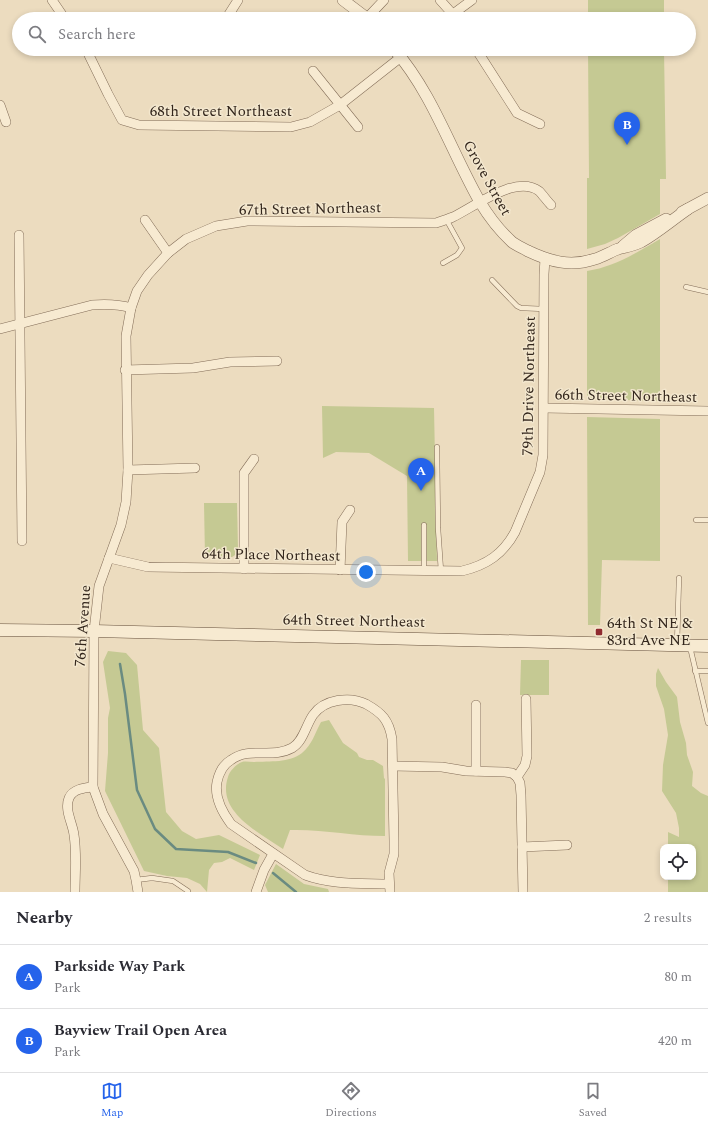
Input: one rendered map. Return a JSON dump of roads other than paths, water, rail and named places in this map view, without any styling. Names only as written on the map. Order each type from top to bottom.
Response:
[{"type":"main road","name":"64th Street Northeast","points":[[0,630],[708,646]]},
{"type":"street","points":[[52,0],[60,12]]},
{"type":"street","points":[[230,12],[238,0]]},
{"type":"street","points":[[344,0],[359,12]]},
{"type":"street","points":[[373,12],[384,0]]},
{"type":"street","points":[[440,0],[451,12]]},
{"type":"street","points":[[459,12],[472,0]]},
{"type":"street","name":"68th Street Northeast","points":[[91,56],[122,120],[139,125],[291,127],[310,122],[340,105],[394,56]]},
{"type":"street","name":"Grove Street","points":[[399,56],[429,101],[480,202],[497,227],[514,243],[545,259],[573,263],[595,260],[620,249],[636,235],[646,229],[708,198]]},
{"type":"street","points":[[480,56],[517,113],[540,124]]},
{"type":"street","points":[[313,72],[358,127]]},
{"type":"street","points":[[0,105],[6,122]]},
{"type":"street","name":"67th Street Northeast","points":[[131,308],[137,291],[148,275],[168,253],[186,239],[216,226],[247,221],[436,222],[453,217],[504,190],[521,187],[538,191],[551,205]]},
{"type":"street","points":[[145,220],[168,253]]},
{"type":"street","points":[[19,236],[22,541]]},
{"type":"street","name":"79th Drive Northeast","points":[[501,551],[515,532],[540,472],[543,455],[545,259]]},
{"type":"street","points":[[0,330],[92,305],[107,304],[131,308]]},
{"type":"street","name":"76th Avenue","points":[[131,308],[126,336],[125,370],[128,470],[126,502],[121,526],[99,586],[94,631],[93,787],[98,804],[134,871],[138,892]]},
{"type":"street","points":[[125,370],[193,368],[230,362],[277,361]]},
{"type":"street","name":"66th Street Northeast","points":[[544,408],[708,411]]},
{"type":"street","points":[[244,569],[244,473],[254,459]]},
{"type":"street","points":[[128,470],[195,468]]},
{"type":"street","points":[[340,570],[342,522],[350,510]]},
{"type":"street","name":"64th Place Northeast","points":[[108,558],[148,567],[462,571],[477,567],[487,562],[501,551]]},
{"type":"street","points":[[517,777],[525,765],[527,756],[526,699]]},
{"type":"street","points":[[339,700],[351,700],[373,708],[384,717],[390,727],[392,739],[394,854],[390,873],[390,888],[318,880],[304,875],[274,854],[231,824],[223,814],[217,797],[216,784],[219,774],[225,764],[236,756],[248,752],[277,752],[286,751],[294,747],[300,741],[314,713],[325,705],[339,700]]},
{"type":"street","points":[[476,705],[476,771]]},
{"type":"street","points":[[393,766],[442,767],[466,771],[505,772],[512,773],[517,777],[520,783],[521,795],[523,892]]},
{"type":"street","points":[[75,892],[74,835],[68,811],[68,799],[74,792],[93,787]]},
{"type":"street","points":[[522,847],[567,845]]},
{"type":"street","points":[[256,892],[264,870],[274,854]]},
{"type":"lane","points":[[443,263],[457,255],[462,248],[446,219]]},
{"type":"lane","points":[[492,280],[517,306],[521,308],[544,309]]},
{"type":"lane","points":[[686,287],[708,292]]},
{"type":"lane","points":[[437,447],[438,528],[441,571]]},
{"type":"lane","points":[[696,520],[708,520]]},
{"type":"lane","points":[[424,525],[424,571]]},
{"type":"lane","points":[[677,645],[679,578]]},
{"type":"lane","points":[[689,645],[708,723]]},
{"type":"lane","points":[[695,671],[708,671]]},
{"type":"lane","points":[[136,880],[152,878],[173,881],[188,891]]},
{"type":"waterway","points":[[120,664],[137,790],[155,829],[176,849],[228,852],[256,863]]},
{"type":"waterway","points":[[273,873],[296,892]]},
{"type":"place","name":"Bayview Trail Open Area","points":[[627,145]]},
{"type":"place","name":"Parkside Way Park","points":[[421,491]]},
{"type":"place","name":"64th St NE & 83rd Ave NE","points":[[599,632]]}]
